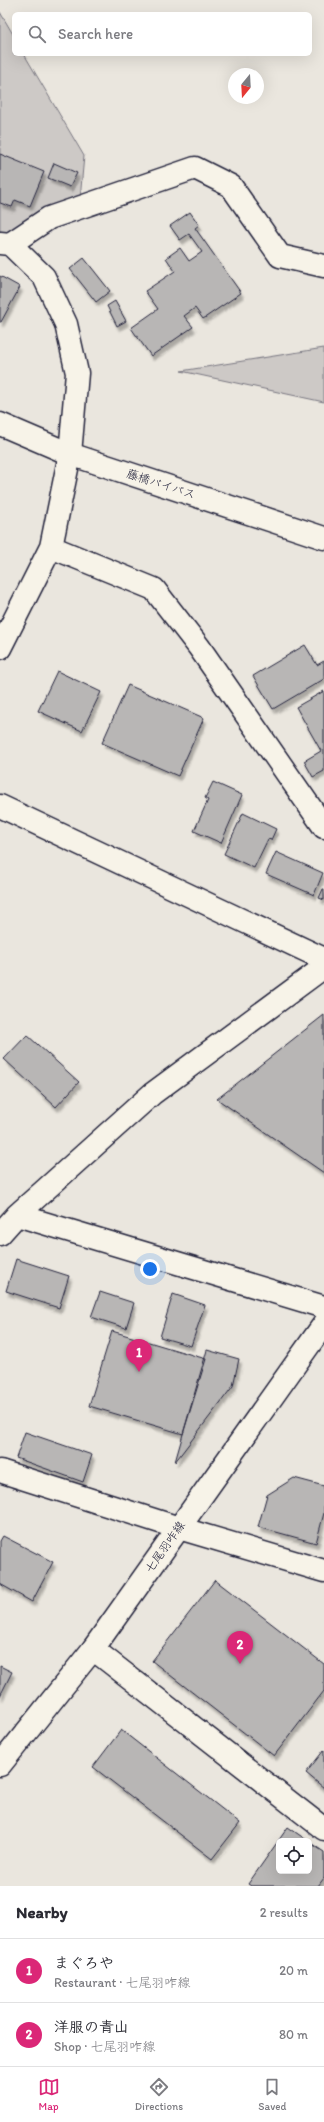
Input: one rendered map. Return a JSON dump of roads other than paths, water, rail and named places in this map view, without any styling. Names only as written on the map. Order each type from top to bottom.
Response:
[{"type":"main road","points":[[0,648],[50,547],[70,454],[77,374],[66,324],[44,277],[5,244],[49,218],[195,168],[231,186],[280,256],[324,266]]},
{"type":"main road","name":"藤橋バイパス","points":[[0,424],[70,454],[324,538]]},
{"type":"main road","points":[[50,547],[154,589],[199,647],[324,827]]},
{"type":"main road","points":[[0,806],[324,959]]},
{"type":"main road","points":[[0,1234],[17,1215],[152,1094],[324,967]]},
{"type":"main road","points":[[17,1215],[324,1307]]},
{"type":"main road","name":"七尾羽咋線","points":[[0,1765],[93,1648],[324,1324]]},
{"type":"main road","points":[[0,1471],[179,1528],[324,1571]]},
{"type":"main road","points":[[93,1648],[324,1829]]},
{"type":"place","name":"まぐろや","points":[[139,1372]]},
{"type":"place","name":"洋服の青山","points":[[240,1664]]}]
